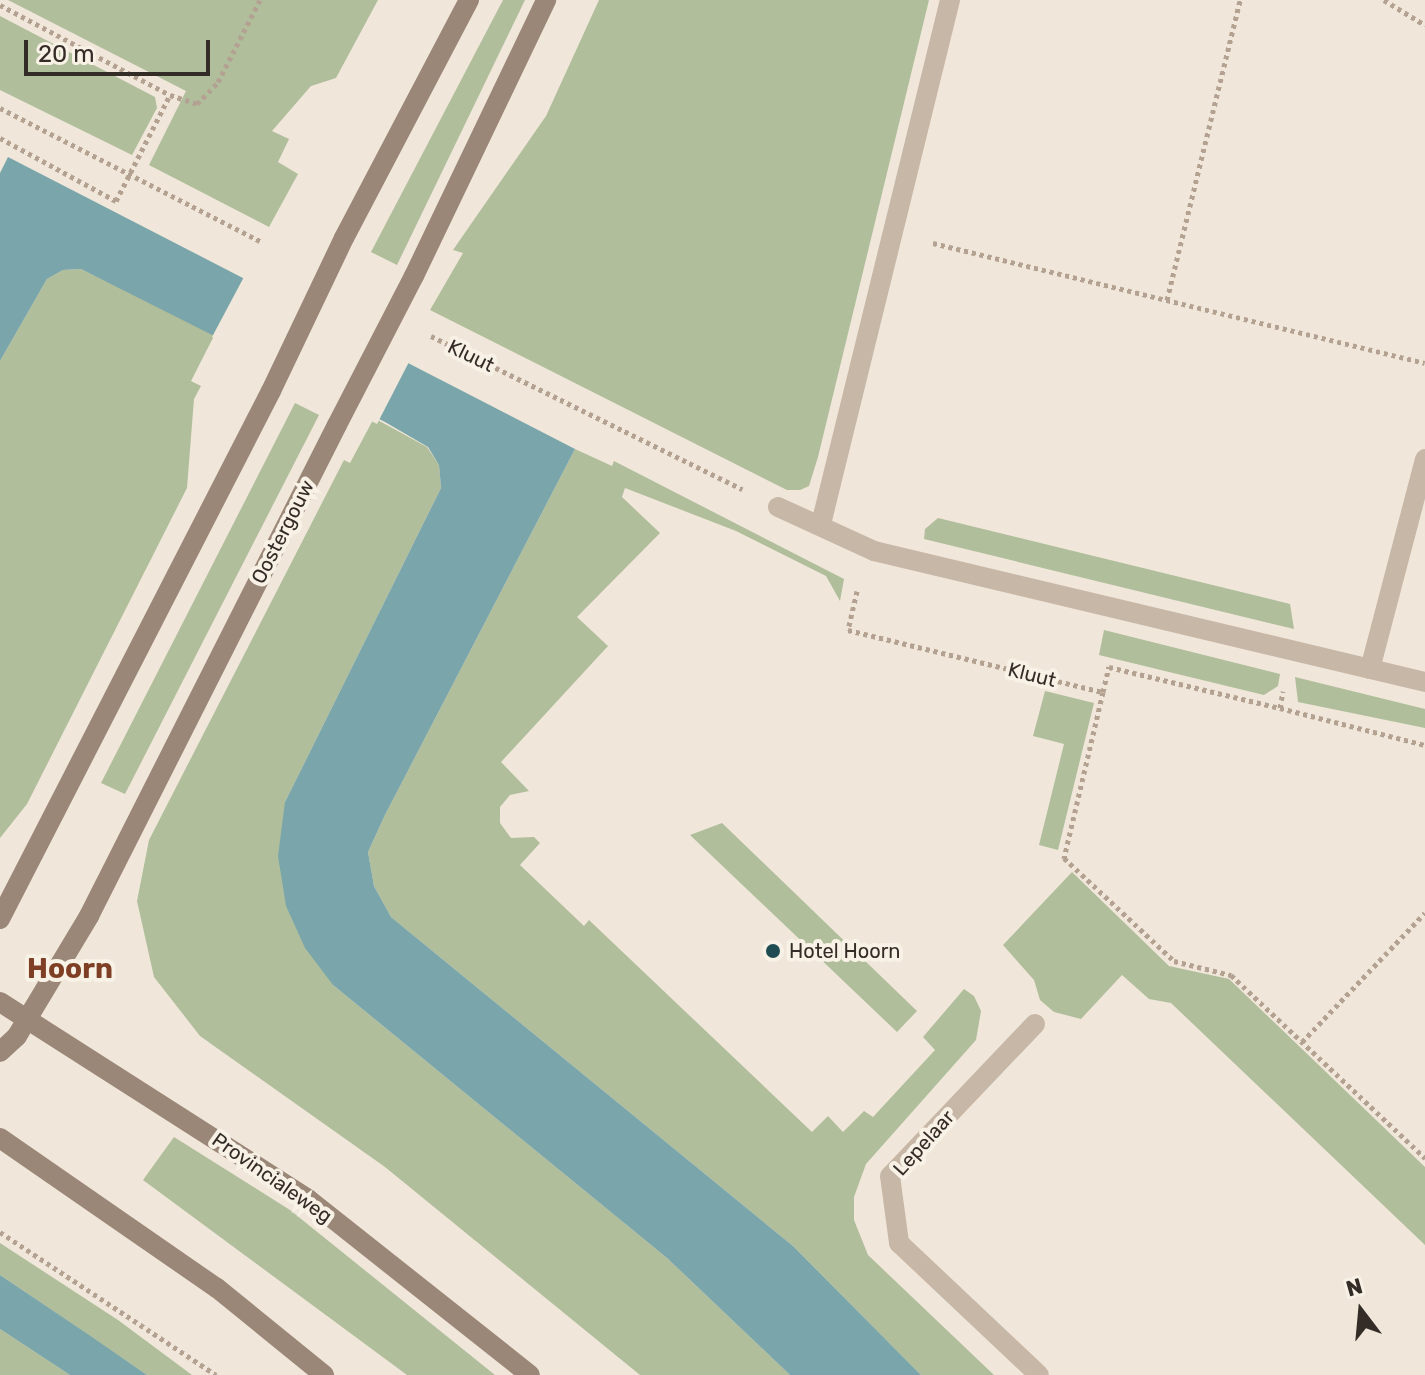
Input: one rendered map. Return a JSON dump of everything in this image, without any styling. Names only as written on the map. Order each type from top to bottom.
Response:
[{"type":"main road","points":[[0,919],[271,391],[344,238],[469,0]]},
{"type":"main road","name":"Oostergouw","points":[[0,1052],[27,1019],[89,916],[414,276],[546,0]]},
{"type":"main road","name":"Provincialeweg","points":[[0,1002],[308,1199],[530,1375]]},
{"type":"main road","points":[[0,1138],[217,1288],[324,1375]]},
{"type":"street","points":[[821,524],[950,0]]},
{"type":"street","points":[[1370,669],[1425,459]]},
{"type":"street","points":[[778,507],[868,548],[1425,682]]},
{"type":"street","name":"Lepelaar","points":[[1035,1024],[890,1176],[899,1243],[1039,1375]]},
{"type":"path","points":[[0,5],[170,95],[197,104],[218,82],[260,0]]},
{"type":"path","points":[[1167,300],[1240,0]]},
{"type":"path","points":[[1384,0],[1425,25]]},
{"type":"path","points":[[0,138],[116,201],[170,95]]},
{"type":"path","points":[[0,108],[262,242]]},
{"type":"path","points":[[893,233],[1425,363]]},
{"type":"path","name":"Kluut","points":[[424,332],[778,507]]},
{"type":"path","name":"Kluut","points":[[868,548],[848,630],[1103,692]]},
{"type":"path","points":[[1280,708],[1291,650]]},
{"type":"path","points":[[1425,745],[1109,667],[1064,858],[1174,961],[1231,975],[1425,1158]]},
{"type":"path","points":[[1302,1042],[1425,913]]},
{"type":"path","points":[[0,1232],[216,1375]]},
{"type":"green space","points":[[8,0],[378,0],[336,78],[311,86],[272,131],[289,139],[278,162],[298,174],[269,227],[149,165],[186,91]]},
{"type":"green space","points":[[503,0],[525,0],[397,265],[371,252]]},
{"type":"green space","points":[[599,0],[929,0],[818,457],[809,486],[800,490],[787,490],[430,310],[463,253],[453,250],[546,116]]},
{"type":"green space","points":[[0,16],[155,97],[157,108],[132,155],[0,90]]},
{"type":"green space","points":[[81,269],[215,334],[191,381],[201,386],[194,399],[187,488],[27,804],[0,838],[0,361],[47,279],[63,270]]},
{"type":"green space","points":[[295,403],[319,415],[125,794],[101,783]]},
{"type":"green space","points":[[374,418],[427,447],[439,465],[441,488],[285,802],[333,985],[667,1258],[790,1375],[640,1375],[385,1167],[200,1036],[154,977],[137,901],[149,840],[344,460],[350,463]]},
{"type":"green space","points":[[575,449],[612,466],[614,461],[844,579],[840,601],[826,576],[736,531],[625,488],[622,497],[660,533],[577,617],[608,646],[501,762],[529,791],[510,795],[500,807],[500,823],[511,838],[534,837],[540,843],[520,865],[584,926],[589,920],[812,1132],[828,1116],[843,1132],[864,1111],[873,1117],[935,1050],[923,1037],[964,989],[974,996],[981,1011],[976,1040],[866,1164],[854,1197],[854,1220],[868,1255],[994,1375],[921,1375],[793,1246],[391,917],[374,886],[368,852],[385,815]]},
{"type":"green space","points":[[938,518],[1290,604],[1294,629],[924,539],[925,529]]},
{"type":"green space","points":[[1104,630],[1280,674],[1278,686],[1264,695],[1099,655]]},
{"type":"green space","points":[[1295,677],[1425,709],[1425,728],[1298,702]]},
{"type":"green space","points":[[1045,691],[1094,703],[1058,850],[1039,845],[1064,744],[1033,736]]},
{"type":"green space","points":[[722,823],[917,1011],[897,1032],[690,835]]},
{"type":"green space","points":[[1072,872],[1169,966],[1229,979],[1425,1167],[1425,1245],[1171,1003],[1149,999],[1122,975],[1081,1019],[1054,1012],[1040,1000],[1034,980],[1003,945]]},
{"type":"green space","points":[[174,1137],[290,1210],[495,1375],[407,1375],[143,1180]]},
{"type":"green space","points":[[0,1243],[118,1320],[192,1375],[147,1375],[0,1275]]},
{"type":"green space","points":[[0,1329],[70,1375],[0,1375]]},
{"type":"water","points":[[8,157],[575,449],[385,815],[368,852],[374,886],[391,917],[793,1246],[921,1375],[790,1375],[667,1258],[333,985],[305,948],[286,906],[278,856],[285,802],[441,488],[439,465],[428,447],[385,422],[81,269],[63,270],[47,279],[0,361],[0,173]]},
{"type":"water","points":[[0,1275],[147,1375],[70,1375],[0,1329]]},
{"type":"pier","points":[[245,275],[410,360],[377,424],[212,337]]},
{"type":"place","name":"Hotel Hoorn","points":[[773,951]]},
{"type":"district","name":"Hoorn","points":[[70,969]]}]
